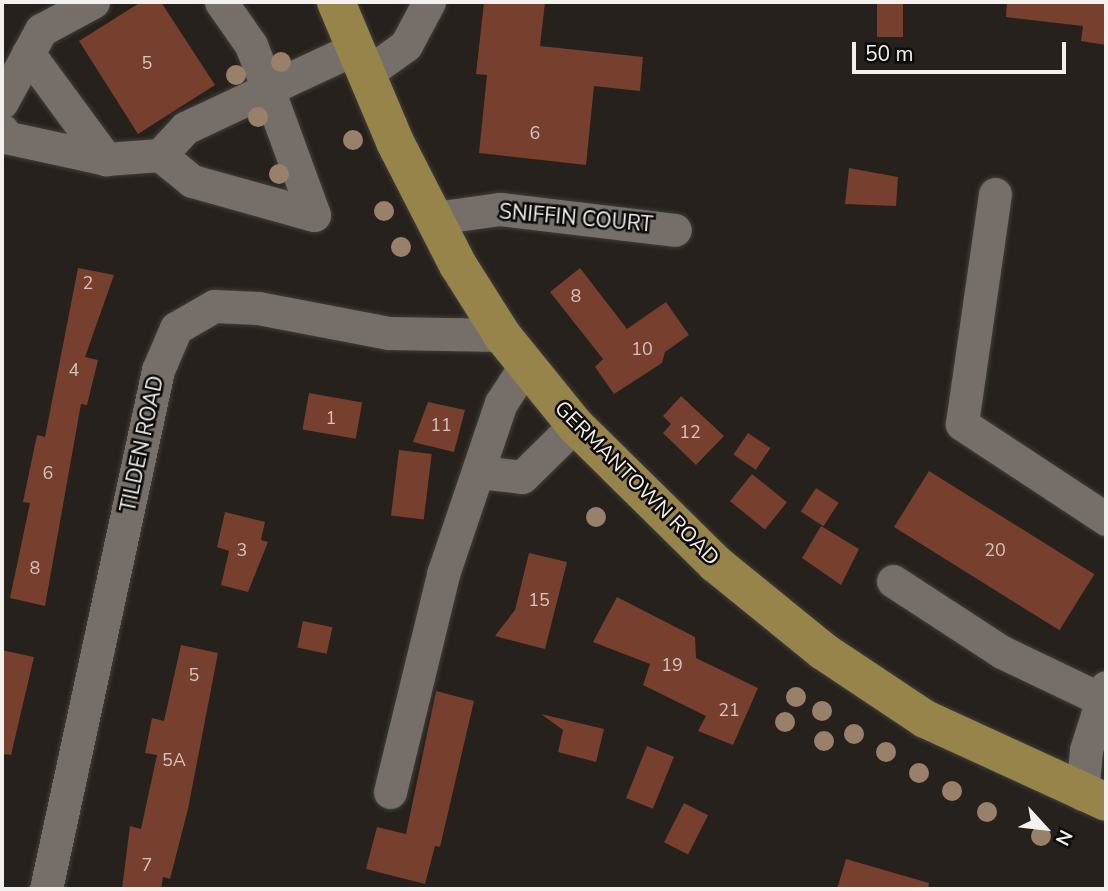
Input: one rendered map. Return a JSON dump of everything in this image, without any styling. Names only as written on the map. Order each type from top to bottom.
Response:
[{"type":"main road","name":"GERMANTOWN ROAD","points":[[336,2],[435,218],[502,335],[575,425],[716,564],[823,651],[925,719],[1094,798]]},
{"type":"street","points":[[2,102],[35,41],[93,2]]},
{"type":"street","points":[[159,155],[192,181],[314,215],[251,45],[221,2]]},
{"type":"street","points":[[2,131],[5,137],[106,159],[159,155],[185,128],[268,89],[406,45],[429,2]]},
{"type":"street","points":[[35,41],[106,159]]},
{"type":"street","points":[[995,194],[962,424],[1106,519]]},
{"type":"street","name":"SNIFFIN COURT","points":[[435,218],[500,209],[675,230]]},
{"type":"street","name":"TILDEN ROAD","points":[[46,889],[158,370],[176,328],[214,306],[258,307],[389,333],[502,335]]},
{"type":"street","points":[[390,792],[443,573],[501,403],[525,366]]},
{"type":"street","points":[[479,472],[522,477],[575,425]]},
{"type":"street","points":[[893,581],[1002,652],[1104,694],[1086,750],[1094,798]]},
{"type":"building","points":[[141,2],[161,2],[215,85],[138,134],[79,41]]},
{"type":"building","points":[[484,2],[545,2],[540,46],[643,57],[640,91],[594,86],[586,165],[479,153],[487,75],[476,74]]},
{"type":"building","points":[[877,2],[903,2],[903,37],[877,37]]},
{"type":"building","points":[[1007,2],[1106,2],[1106,45],[1081,41],[1083,26],[1006,17]]},
{"type":"building","points":[[849,168],[898,177],[896,206],[845,204]]},
{"type":"building","points":[[78,268],[114,275],[85,357],[98,360],[87,405],[81,404],[45,606],[10,598],[30,503],[23,502],[37,435],[45,437]]},
{"type":"building","points":[[580,268],[627,329],[666,302],[689,335],[665,352],[662,363],[614,394],[595,367],[603,359],[550,292]]},
{"type":"building","points":[[309,393],[362,402],[356,439],[303,429]]},
{"type":"building","points":[[681,396],[724,436],[696,465],[663,433],[671,424],[663,416]]},
{"type":"building","points":[[428,402],[465,410],[454,452],[413,442]]},
{"type":"building","points":[[748,433],[770,448],[756,470],[733,455]]},
{"type":"building","points":[[399,450],[432,454],[424,520],[391,516]]},
{"type":"building","points":[[929,471],[1094,574],[1059,630],[894,527]]},
{"type":"building","points":[[752,474],[787,502],[765,530],[730,501]]},
{"type":"building","points":[[816,488],[839,503],[823,526],[801,511]]},
{"type":"building","points":[[225,512],[265,522],[261,540],[268,542],[248,592],[221,585],[229,551],[217,547]]},
{"type":"building","points":[[821,526],[859,549],[841,585],[802,558]]},
{"type":"building","points":[[529,553],[567,562],[545,649],[495,636],[515,610]]},
{"type":"building","points":[[617,597],[695,637],[696,658],[758,688],[733,745],[698,731],[706,716],[643,685],[650,664],[593,642]]},
{"type":"building","points":[[303,621],[332,627],[327,654],[297,647]]},
{"type":"building","points":[[181,645],[218,653],[188,809],[170,879],[163,877],[161,889],[122,889],[130,826],[141,829],[157,755],[145,753],[152,718],[164,721]]},
{"type":"building","points":[[2,650],[34,657],[11,755],[2,754]]},
{"type":"building","points":[[436,691],[474,701],[440,847],[435,846],[425,884],[366,869],[377,827],[406,834]]},
{"type":"building","points":[[541,714],[604,729],[596,762],[558,752],[563,730]]},
{"type":"building","points":[[647,746],[674,757],[653,809],[626,798]]},
{"type":"building","points":[[684,803],[708,815],[688,854],[664,842]]},
{"type":"building","points":[[846,859],[929,883],[928,889],[837,889]]}]
